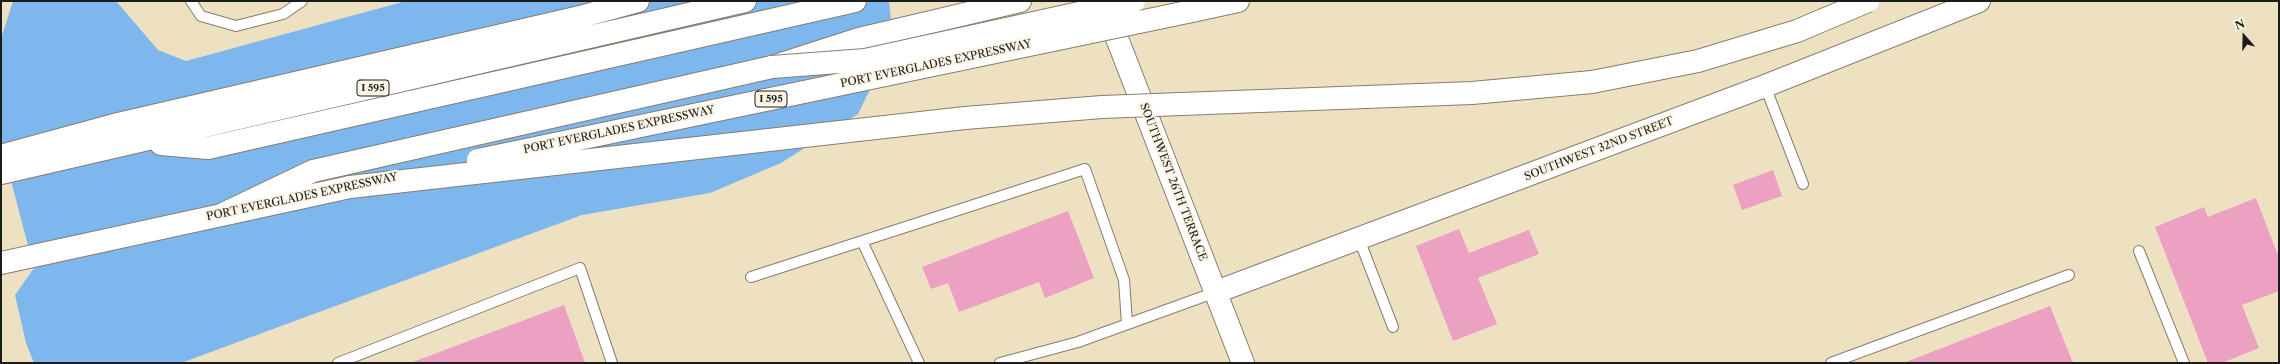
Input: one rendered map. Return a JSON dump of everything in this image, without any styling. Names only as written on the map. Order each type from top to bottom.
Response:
[{"type":"main road","points":[[1,156],[114,125],[580,17],[638,1]]},
{"type":"main road","name":"I 595","points":[[1,173],[143,142],[745,1]]},
{"type":"main road","points":[[143,142],[208,148],[855,1]]},
{"type":"main road","points":[[223,214],[313,171],[772,67],[859,39],[1020,1]]},
{"type":"main road","name":"SOUTHWEST 26TH TERRACE","points":[[1103,1],[1243,363]]},
{"type":"main road","points":[[772,67],[865,60],[1134,1]]},
{"type":"main road","name":"PORT EVERGLADES EXPRESSWAY","points":[[1,263],[350,187],[1238,1]]},
{"type":"main road","points":[[350,187],[965,118],[1110,107],[1472,93],[1592,82],[1698,61],[1797,31],[1868,1]]},
{"type":"main road","name":"SOUTHWEST 32ND STREET","points":[[1216,292],[1765,86],[1979,1]]},
{"type":"lane","points":[[191,1],[200,16],[236,26],[284,14],[302,1]]},
{"type":"lane","points":[[1765,86],[1803,184]]},
{"type":"lane","points":[[751,277],[1085,169],[1124,280],[1127,324]]},
{"type":"lane","points":[[1359,239],[1393,327]]},
{"type":"lane","points":[[862,241],[919,363]]},
{"type":"lane","points":[[2138,251],[2184,363]]},
{"type":"lane","points":[[338,363],[580,268],[612,363]]},
{"type":"lane","points":[[1831,363],[2069,275]]},
{"type":"lane","points":[[1000,363],[1078,342],[1216,292]]},
{"type":"water","points":[[13,1],[116,1],[158,50],[186,61],[406,1],[889,1],[893,42],[858,114],[781,163],[710,193],[582,215],[181,363],[34,363],[26,343],[15,295],[34,268],[1,143],[1,39]]},
{"type":"building","points":[[1773,170],[1782,196],[1742,210],[1733,185]]},
{"type":"building","points":[[2256,198],[2279,258],[2279,291],[2242,305],[2259,348],[2222,363],[2208,363],[2155,227],[2204,207],[2208,217]]},
{"type":"building","points":[[1068,211],[1094,278],[1045,298],[1039,282],[959,312],[948,283],[931,289],[922,267]]},
{"type":"building","points":[[1459,229],[1469,253],[1529,230],[1539,254],[1478,278],[1497,324],[1453,341],[1416,246]]},
{"type":"building","points":[[564,305],[585,363],[413,363],[413,362]]},
{"type":"building","points":[[2050,306],[2073,363],[1906,363],[1906,362]]}]
